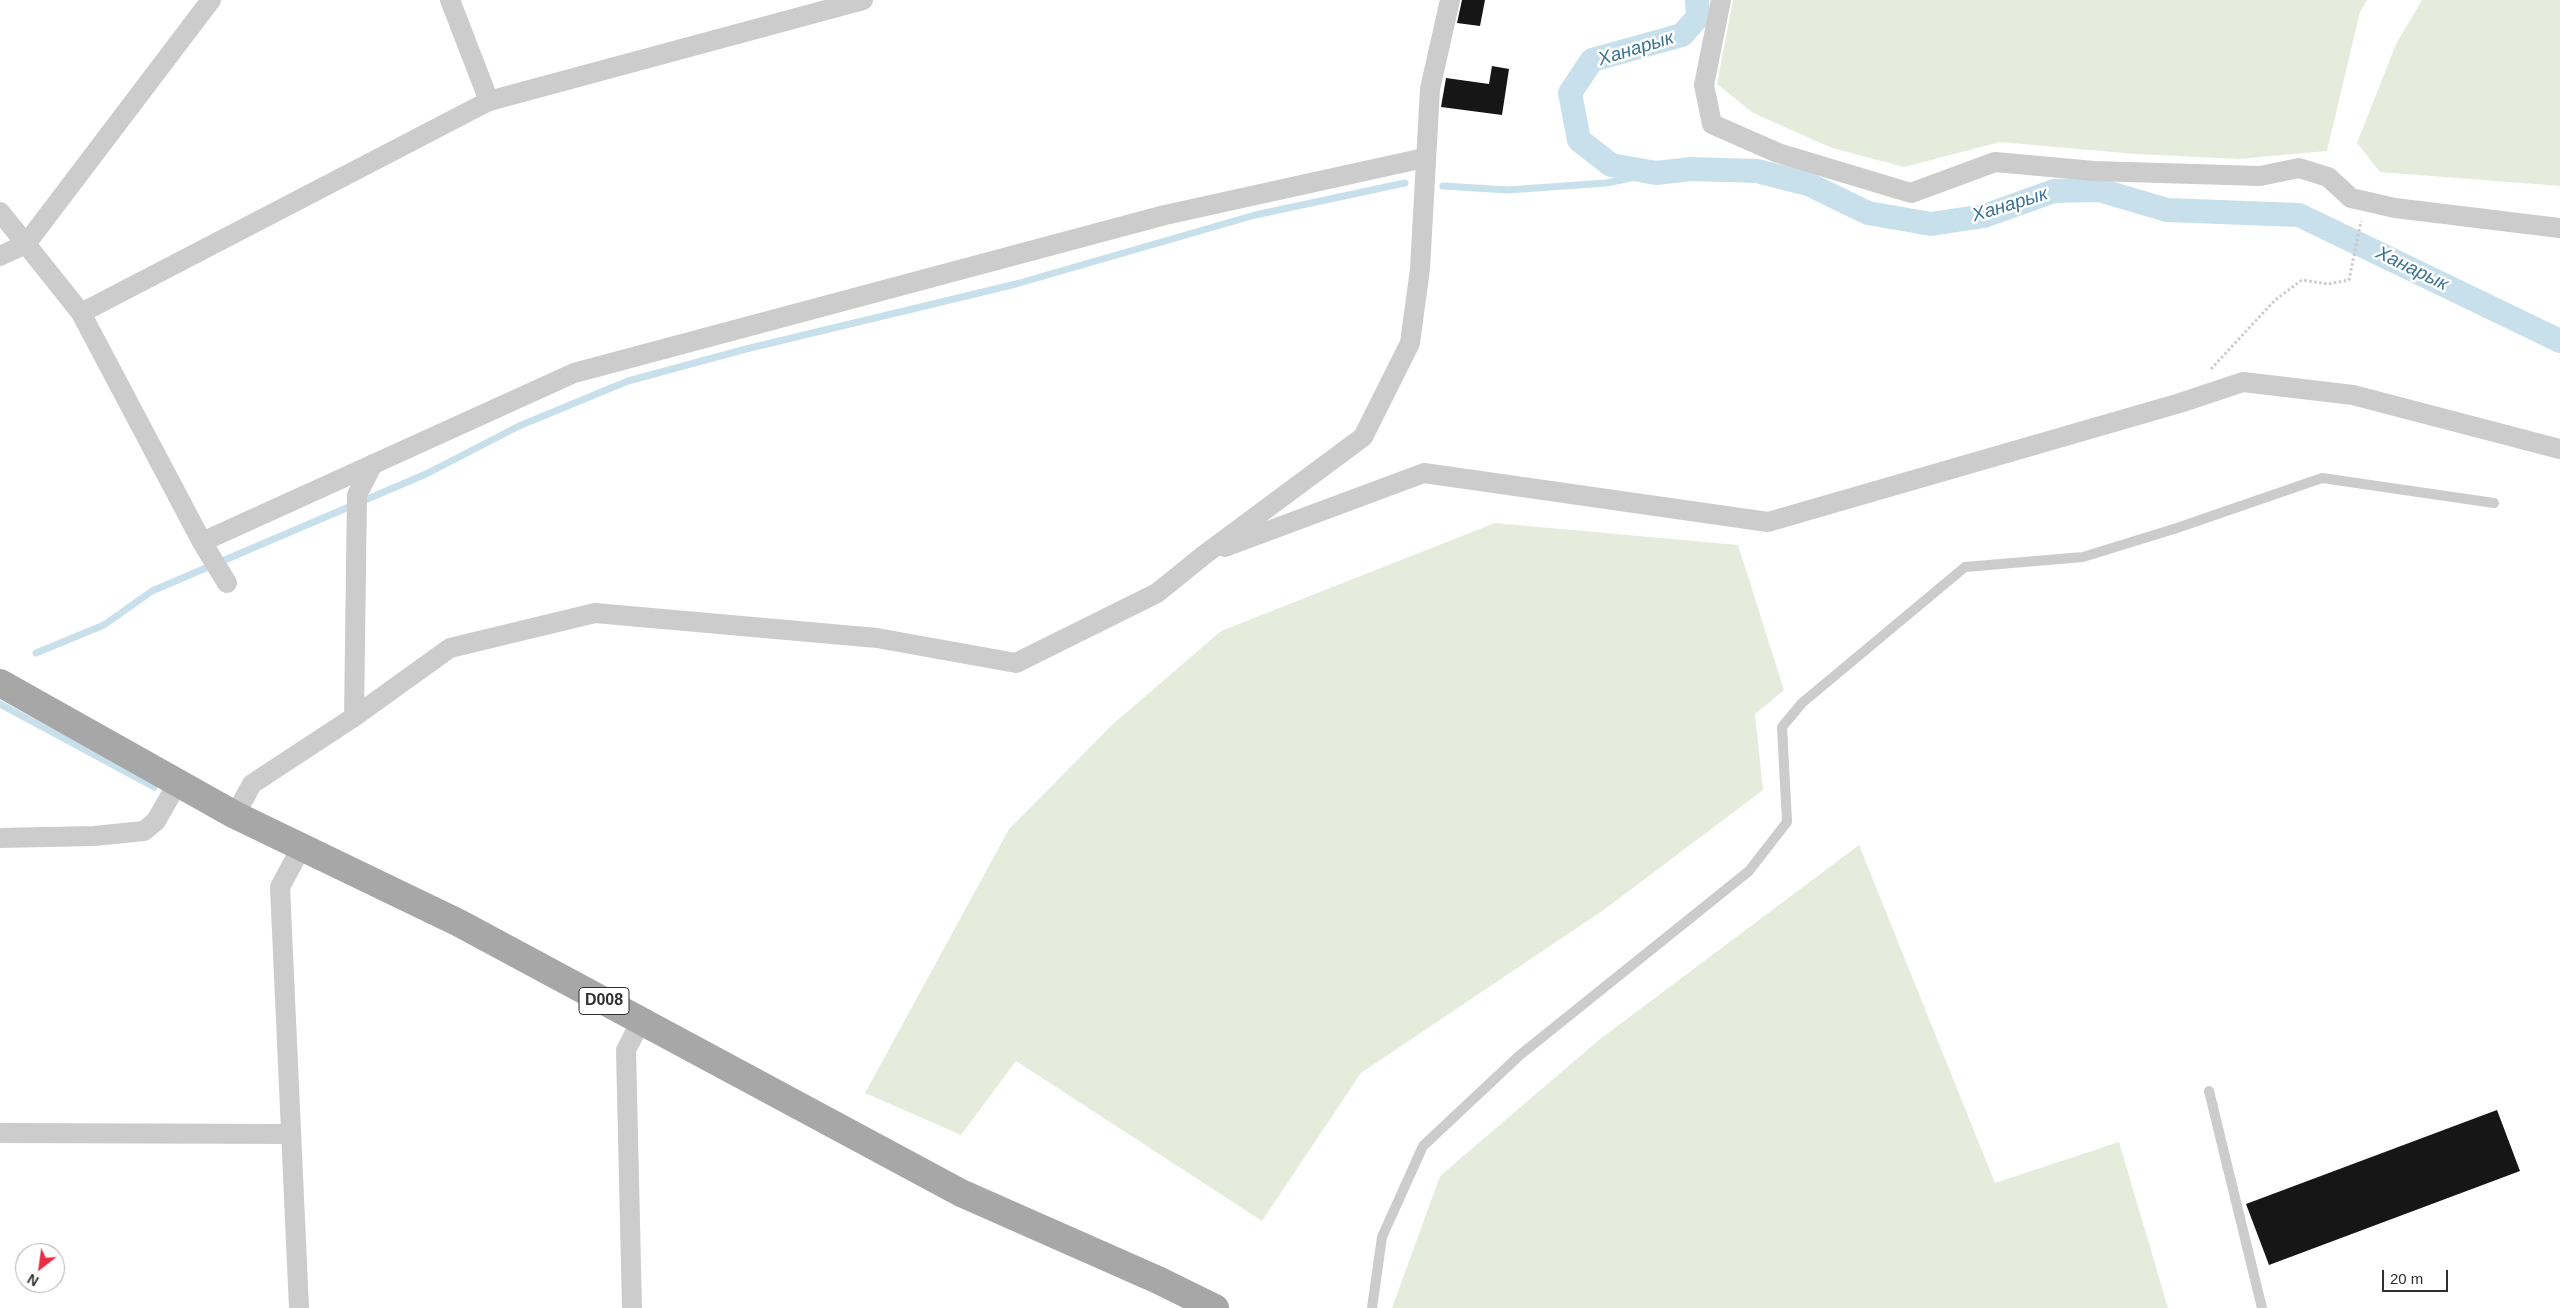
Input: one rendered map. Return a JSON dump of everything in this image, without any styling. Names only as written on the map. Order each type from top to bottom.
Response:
[{"type":"main road","name":"D008","points":[[0,684],[235,815],[459,923],[961,1193],[1158,1280],[1215,1308]]},
{"type":"street","points":[[0,256],[26,244],[211,0]]},
{"type":"street","points":[[450,0],[489,101]]},
{"type":"street","points":[[81,313],[489,101],[863,0]]},
{"type":"street","points":[[235,815],[252,784],[354,717],[450,648],[595,613],[876,638],[1016,662],[1157,593],[1204,555],[1363,437],[1410,343],[1420,269],[1424,158],[1430,89],[1450,0]]},
{"type":"street","points":[[1721,0],[1704,84],[1712,124],[1778,153],[1911,193],[1995,162],[2094,170],[2260,176],[2299,168],[2328,177],[2351,198],[2364,201],[2395,208],[2560,228]]},
{"type":"street","points":[[206,549],[373,464],[574,373],[1165,215],[1424,158]]},
{"type":"street","points":[[0,212],[81,313],[206,549],[226,582]]},
{"type":"street","points":[[1204,555],[1424,473],[1768,522],[2180,403],[2244,382],[2354,395],[2560,449]]},
{"type":"street","points":[[354,717],[357,495],[373,464]]},
{"type":"street","points":[[0,838],[94,836],[144,831],[156,822],[177,784]]},
{"type":"street","points":[[299,1308],[280,887],[301,848]]},
{"type":"street","points":[[632,1308],[626,1050],[641,1021]]},
{"type":"street","points":[[0,1133],[290,1134]]},
{"type":"lane","points":[[1372,1308],[1382,1237],[1423,1146],[1520,1056],[1749,871],[1787,822],[1782,728],[1802,703],[1965,567],[2083,558],[2322,478],[2494,503]]},
{"type":"lane","points":[[2209,1091],[2262,1308]]},
{"type":"path","points":[[2207,374],[2275,300],[2302,280],[2328,284],[2349,280],[2364,201]]},
{"type":"green space","points":[[1733,0],[2367,0],[2360,12],[2327,151],[2239,159],[2135,154],[2000,142],[1904,167],[1832,148],[1753,113],[1717,84]]},
{"type":"green space","points":[[2422,0],[2560,0],[2560,186],[2380,172],[2357,143],[2396,44]]},
{"type":"green space","points":[[1495,523],[1738,545],[1784,690],[1755,714],[1763,790],[1605,909],[1361,1073],[1262,1221],[1016,1061],[961,1135],[865,1093],[1009,829],[1113,724],[1221,631]]},
{"type":"green space","points":[[1859,845],[1995,1183],[2119,1142],[2168,1308],[1392,1308],[1440,1176],[1600,1039]]},
{"type":"building","points":[[1462,0],[1485,0],[1480,26],[1457,23]]},
{"type":"building","points":[[1492,66],[1509,69],[1502,115],[1441,107],[1446,78],[1489,84]]},
{"type":"building","points":[[2497,1110],[2520,1171],[2269,1265],[2246,1204]]},
{"type":"waterway","name":"Ханарык","points":[[1697,0],[1698,17],[1682,35],[1592,60],[1570,93],[1579,140],[1611,165],[1656,173],[1691,169],[1757,171],[1808,184],[1868,213],[1931,224],[1984,216],[2054,191],[2099,190],[2167,210],[2299,215],[2560,341]]},
{"type":"waterway","points":[[1443,186],[1508,190],[1606,183],[1656,173]]},
{"type":"waterway","points":[[36,653],[104,625],[152,591],[426,474],[519,426],[628,381],[746,349],[1016,284],[1255,215],[1405,183]]},
{"type":"waterway","points":[[0,704],[154,787]]}]
